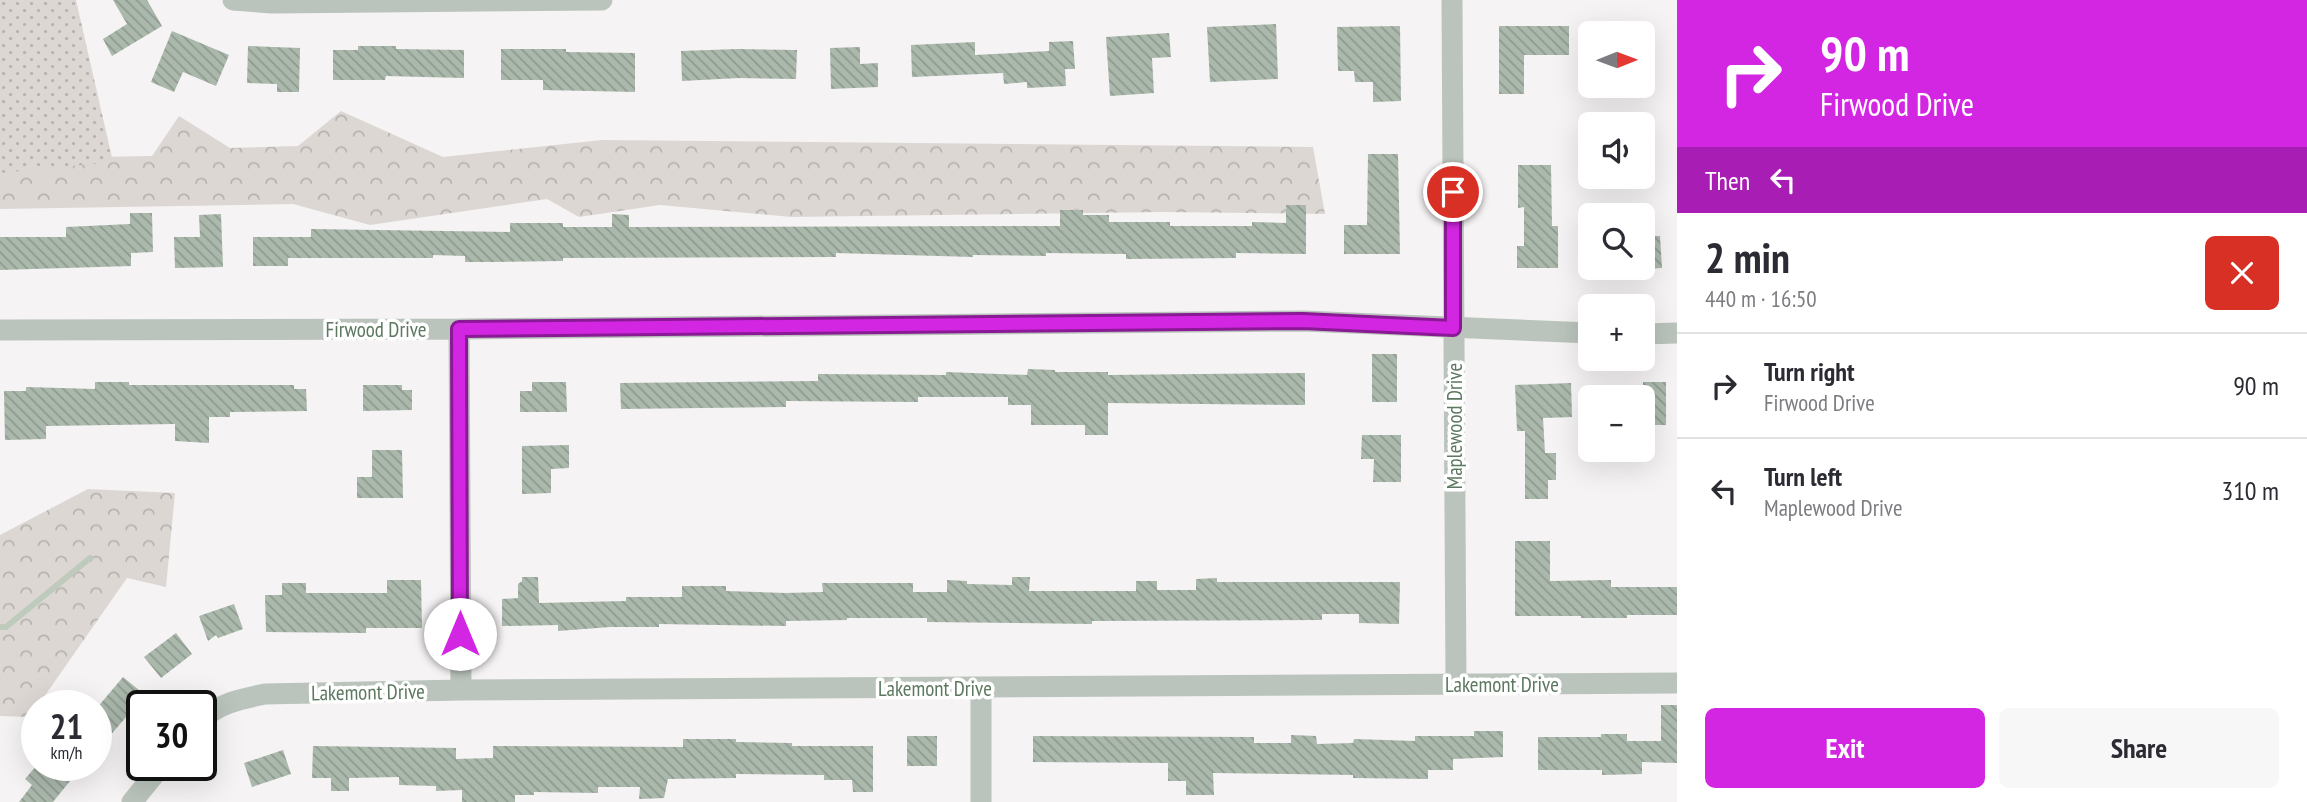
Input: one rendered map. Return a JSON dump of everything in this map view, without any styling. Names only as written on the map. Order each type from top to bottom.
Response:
[{"type":"street","points":[[233,0],[272,3],[602,0]]},
{"type":"street","name":"Maplewood Drive","points":[[1452,0],[1456,684]]},
{"type":"street","name":"Firwood Drive","points":[[0,330],[459,329],[1303,321],[1578,333]]},
{"type":"street","points":[[459,329],[461,690]]},
{"type":"street","points":[[1655,334],[1677,333]]},
{"type":"street","name":"Lakemont Drive","points":[[217,709],[265,694],[461,690],[1677,683]]},
{"type":"street","points":[[981,688],[981,802]]},
{"type":"street","points":[[131,802],[149,781]]},
{"type":"green space","points":[[0,0],[92,157],[152,156],[179,116],[230,148],[298,146],[341,111],[443,157],[602,140],[1313,147],[1325,214],[1162,212],[791,217],[660,205],[579,217],[547,199],[370,225],[293,204],[0,209]]},
{"type":"green space","points":[[0,0],[76,0],[113,162],[0,173]]},
{"type":"green space","points":[[88,489],[175,493],[166,587],[127,578],[49,690],[21,690],[21,717],[0,716],[0,535]]},
{"type":"building","points":[[113,0],[147,0],[162,26],[112,56],[103,39],[127,24]]},
{"type":"building","points":[[1276,24],[1278,79],[1210,82],[1207,27]]},
{"type":"building","points":[[1400,26],[1401,101],[1373,102],[1373,82],[1355,82],[1354,71],[1338,71],[1337,27]]},
{"type":"building","points":[[1499,26],[1569,26],[1569,55],[1524,55],[1524,94],[1499,94]]},
{"type":"building","points":[[172,31],[229,55],[216,86],[183,72],[174,92],[151,82]]},
{"type":"building","points":[[1169,33],[1171,57],[1152,58],[1154,93],[1110,96],[1106,37]]},
{"type":"building","points":[[1073,41],[1075,69],[1065,69],[1066,86],[1027,88],[1027,82],[1004,84],[1003,73],[912,77],[911,45],[975,42],[975,55],[1049,51],[1049,42]]},
{"type":"building","points":[[248,46],[300,48],[299,92],[277,92],[277,84],[247,83]]},
{"type":"building","points":[[358,46],[464,50],[464,78],[386,76],[385,80],[333,80],[333,50],[358,50]]},
{"type":"building","points":[[860,47],[860,64],[878,63],[878,87],[831,89],[830,48]]},
{"type":"building","points":[[501,49],[635,53],[635,92],[543,90],[543,80],[501,80]]},
{"type":"building","points":[[797,50],[796,79],[682,81],[681,51]]},
{"type":"building","points":[[1368,154],[1398,154],[1400,254],[1344,254],[1344,225],[1367,225]]},
{"type":"building","points":[[1518,165],[1551,165],[1552,226],[1558,226],[1558,268],[1517,268],[1517,246],[1524,246],[1524,207],[1518,208]]},
{"type":"building","points":[[1286,205],[1306,205],[1306,254],[1236,253],[1236,258],[1126,259],[1126,254],[1046,253],[1046,256],[973,257],[836,253],[836,257],[563,258],[563,261],[492,262],[465,262],[465,256],[433,255],[433,258],[288,258],[288,266],[253,266],[253,237],[311,237],[311,229],[510,232],[510,223],[612,227],[612,214],[629,215],[629,227],[1060,226],[1060,210],[1083,210],[1083,215],[1109,215],[1109,222],[1170,222],[1170,226],[1252,226],[1252,222],[1286,223]]},
{"type":"building","points":[[130,213],[152,213],[153,252],[131,253],[131,266],[0,270],[0,237],[66,237],[66,227],[130,224]]},
{"type":"building","points":[[221,214],[223,267],[175,268],[174,237],[200,237],[199,215]]},
{"type":"building","points":[[1655,236],[1660,236],[1662,268],[1655,268]]},
{"type":"building","points":[[1372,354],[1397,354],[1397,402],[1372,402]]},
{"type":"building","points":[[1028,369],[1108,372],[1108,375],[1305,373],[1305,405],[1108,403],[1108,435],[1085,435],[1085,425],[1031,425],[1031,405],[1008,405],[1008,397],[918,397],[918,402],[786,401],[786,407],[621,409],[620,383],[818,381],[818,374],[946,375],[946,372],[1027,375]]},
{"type":"building","points":[[95,382],[129,382],[129,385],[294,385],[294,389],[306,389],[307,411],[230,412],[230,417],[209,417],[209,443],[175,441],[175,424],[46,426],[46,439],[5,440],[4,391],[26,391],[26,387],[95,389]]},
{"type":"building","points":[[532,382],[566,382],[567,412],[520,412],[520,391],[532,391]]},
{"type":"building","points":[[1643,382],[1666,382],[1666,425],[1655,425],[1655,385],[1643,385]]},
{"type":"building","points":[[1571,383],[1572,417],[1543,418],[1545,453],[1556,453],[1556,480],[1548,480],[1548,499],[1525,499],[1525,431],[1517,431],[1515,385]]},
{"type":"building","points":[[363,385],[402,385],[402,390],[412,390],[412,410],[363,411]]},
{"type":"building","points":[[1362,435],[1401,435],[1401,482],[1373,482],[1374,459],[1361,459]]},
{"type":"building","points":[[569,445],[569,468],[551,469],[551,493],[522,494],[522,446]]},
{"type":"building","points":[[372,450],[402,450],[403,498],[357,498],[357,477],[372,477]]},
{"type":"building","points":[[1515,541],[1550,541],[1550,581],[1611,580],[1611,587],[1677,587],[1677,615],[1627,615],[1627,618],[1515,616]]},
{"type":"building","points":[[522,577],[538,577],[539,603],[626,601],[626,597],[682,597],[682,586],[726,586],[726,591],[786,593],[823,592],[822,583],[913,583],[913,592],[947,592],[947,580],[967,581],[967,584],[1012,585],[1012,577],[1030,577],[1029,591],[1136,591],[1136,581],[1157,581],[1157,590],[1196,590],[1196,579],[1217,578],[1217,582],[1400,582],[1399,624],[1359,623],[1359,614],[1322,614],[1322,620],[1092,621],[1092,624],[847,618],[786,621],[786,626],[659,624],[659,627],[558,631],[558,625],[502,626],[502,599],[518,598],[518,584]]},
{"type":"building","points":[[387,580],[421,580],[422,628],[366,628],[366,633],[266,632],[265,595],[282,595],[282,583],[306,583],[306,593],[387,593]]},
{"type":"building","points":[[234,604],[243,629],[218,638],[216,635],[208,641],[199,616]]},
{"type":"building","points":[[176,633],[192,654],[161,678],[144,657]]},
{"type":"building","points":[[123,677],[139,690],[126,690],[126,717],[112,733],[112,690]]},
{"type":"building","points":[[1661,705],[1677,705],[1677,763],[1642,762],[1642,774],[1602,775],[1602,770],[1538,770],[1538,737],[1601,737],[1601,734],[1627,734],[1627,741],[1661,741]]},
{"type":"building","points":[[1474,731],[1503,731],[1503,757],[1453,759],[1453,770],[1428,770],[1428,779],[1213,773],[1214,795],[1186,795],[1186,781],[1168,781],[1168,763],[1033,762],[1033,736],[1254,737],[1254,743],[1291,743],[1291,735],[1316,736],[1317,744],[1353,743],[1354,739],[1415,741],[1415,736],[1474,736]]},
{"type":"building","points":[[907,736],[937,736],[937,766],[907,766]]},
{"type":"building","points":[[683,739],[736,739],[736,742],[792,743],[792,746],[873,746],[873,792],[853,792],[852,780],[824,780],[824,775],[736,774],[736,778],[668,779],[664,798],[639,799],[640,787],[598,787],[598,793],[534,792],[534,795],[515,795],[515,802],[462,802],[462,790],[436,791],[436,786],[399,785],[399,777],[349,778],[349,791],[331,791],[331,778],[312,778],[313,746],[456,748],[456,759],[493,758],[493,746],[683,747]]},
{"type":"building","points":[[283,750],[291,774],[252,787],[244,763]]},
{"type":"building","points":[[27,781],[70,781],[53,802],[19,802],[32,785]]},
{"type":"waterway","points":[[0,627],[6,627],[90,558]]},
{"type":"route","points":[[460,634],[459,329],[1303,321],[1453,328],[1453,192]]}]
